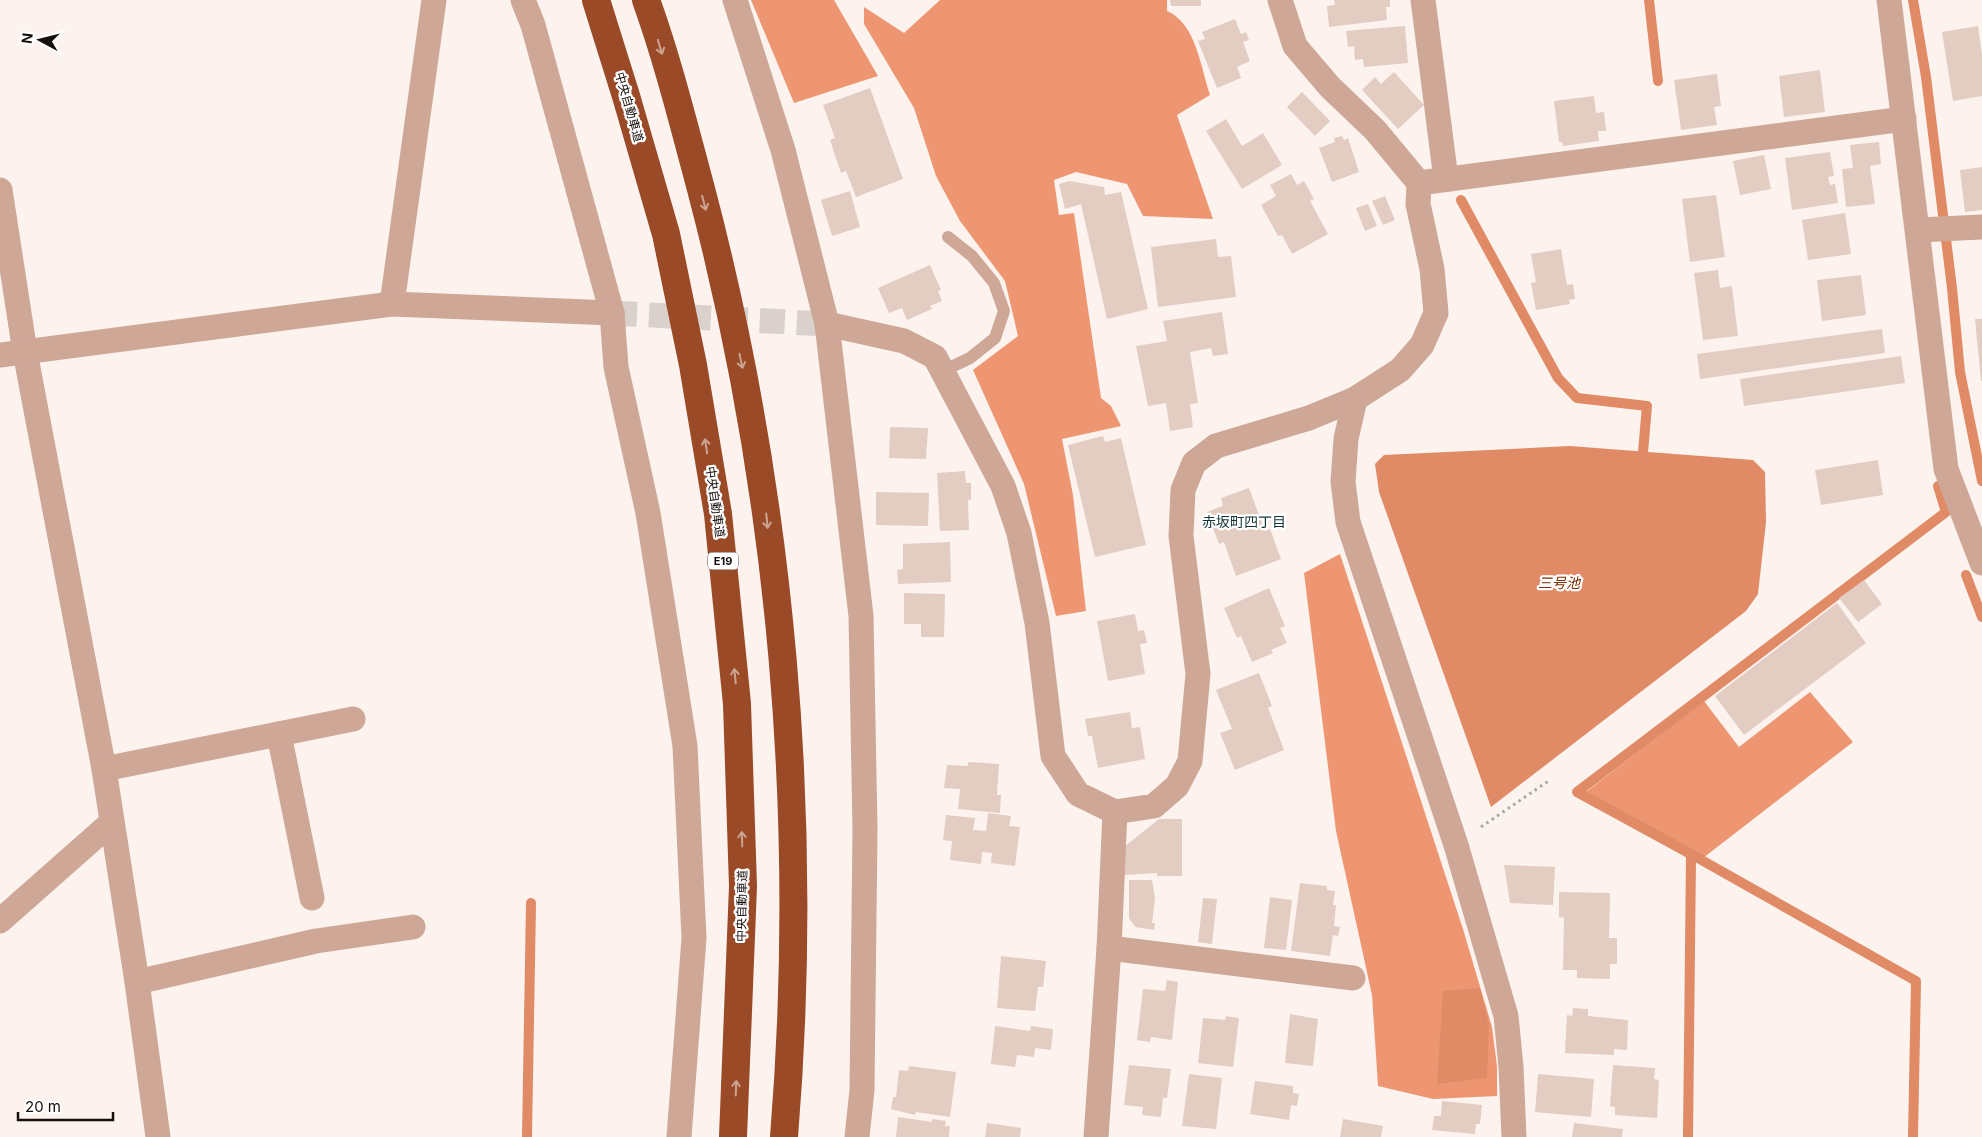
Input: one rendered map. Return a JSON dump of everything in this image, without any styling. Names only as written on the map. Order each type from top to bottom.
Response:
[{"type":"highway","name":"中央自動車道","points":[[596,0],[666,234],[693,365],[718,514],[738,704],[743,886],[733,1137]]},
{"type":"highway","points":[[646,0],[685,129],[717,250],[743,371],[766,508],[786,700],[793,889],[784,1137]]},
{"type":"street","points":[[392,304],[434,0]]},
{"type":"street","points":[[523,0],[533,25],[612,313],[616,367],[648,514],[685,746],[694,938],[679,1137]]},
{"type":"street","points":[[735,0],[783,150],[827,324],[861,616],[865,830],[862,1090],[857,1137]]},
{"type":"street","points":[[827,324],[904,341],[935,357],[1003,486],[1019,532],[1037,623],[1053,756],[1078,794],[1115,812],[1154,806],[1177,786],[1190,761],[1198,674],[1181,536],[1183,490],[1194,463],[1216,446],[1309,418],[1355,399],[1400,370],[1422,345],[1436,313],[1432,268],[1418,204],[1419,183],[1375,130],[1330,87],[1295,46],[1280,0]]},
{"type":"street","points":[[1423,0],[1446,179]]},
{"type":"street","points":[[1889,0],[1946,469],[1982,563]]},
{"type":"street","points":[[1419,183],[1904,119]]},
{"type":"street","points":[[0,190],[25,352],[104,769],[137,982],[158,1137]]},
{"type":"street","points":[[1918,230],[1982,227]]},
{"type":"street","points":[[0,355],[392,304],[612,313]]},
{"type":"street","points":[[1355,399],[1346,439],[1343,482],[1348,522],[1456,845],[1506,1016],[1512,1067],[1514,1137]]},
{"type":"street","points":[[104,769],[353,719]]},
{"type":"street","points":[[279,734],[312,898]]},
{"type":"street","points":[[1096,1137],[1109,948],[1115,812]]},
{"type":"street","points":[[0,921],[112,822]]},
{"type":"street","points":[[137,982],[316,941],[413,927]]},
{"type":"street","points":[[1109,948],[1353,978]]},
{"type":"lane","points":[[942,371],[970,358],[995,338],[1004,311],[994,283],[972,256],[948,237]]},
{"type":"path","points":[[1456,845],[1550,780]]},
{"type":"shaded area","points":[[751,0],[834,0],[878,76],[794,103]]},
{"type":"shaded area","points":[[940,0],[1167,0],[1167,11],[1185,25],[1196,47],[1210,95],[1177,115],[1213,219],[1143,216],[1127,184],[1076,172],[1054,180],[1059,215],[1074,213],[1101,398],[1111,406],[1121,426],[1062,439],[1073,495],[1086,611],[1056,616],[1024,484],[973,370],[1018,336],[1005,281],[960,221],[936,176],[914,108],[864,24],[864,7],[904,33]]},
{"type":"shaded area","points":[[1340,554],[1463,929],[1492,1027],[1497,1066],[1497,1096],[1433,1099],[1378,1086],[1372,995],[1336,831],[1304,573]]},
{"type":"shaded area","points":[[1810,692],[1853,742],[1703,858],[1586,792],[1704,701],[1739,747]]},
{"type":"water","name":"三号池","points":[[1570,446],[1753,460],[1765,472],[1766,522],[1758,594],[1746,611],[1491,807],[1379,492],[1375,464],[1384,455]]},
{"type":"water","points":[[1480,988],[1489,1025],[1487,1078],[1437,1084],[1443,991]]},
{"type":"building","points":[[1170,0],[1201,0],[1201,6],[1171,6]]},
{"type":"building","points":[[1334,0],[1390,0],[1390,7],[1386,7],[1387,20],[1329,27],[1327,6],[1335,5]]},
{"type":"building","points":[[1235,19],[1241,34],[1246,32],[1249,40],[1243,42],[1250,61],[1237,67],[1241,78],[1217,88],[1198,41],[1205,39],[1202,32]]},
{"type":"building","points":[[1405,26],[1408,63],[1364,67],[1363,59],[1355,60],[1354,46],[1348,47],[1346,31]]},
{"type":"building","points":[[1978,26],[1982,55],[1982,96],[1953,101],[1942,32]]},
{"type":"building","points":[[1820,70],[1825,112],[1784,117],[1779,76]]},
{"type":"building","points":[[1394,72],[1424,105],[1398,129],[1362,90],[1375,77],[1381,84]]},
{"type":"building","points":[[1717,74],[1721,106],[1714,107],[1717,125],[1681,130],[1674,80]]},
{"type":"building","points":[[870,88],[903,179],[856,197],[846,171],[841,173],[830,140],[835,138],[823,105]]},
{"type":"building","points":[[1302,92],[1330,121],[1315,136],[1287,107]]},
{"type":"building","points":[[1594,96],[1596,113],[1604,112],[1606,131],[1598,131],[1599,141],[1563,146],[1562,142],[1559,142],[1554,101]]},
{"type":"building","points":[[1226,119],[1242,146],[1263,133],[1282,165],[1242,189],[1206,131]]},
{"type":"building","points":[[1342,136],[1344,140],[1348,138],[1359,172],[1332,182],[1319,148],[1335,142],[1334,138]]},
{"type":"building","points":[[1879,142],[1881,164],[1870,166],[1875,204],[1846,207],[1842,169],[1853,168],[1850,145]]},
{"type":"building","points":[[1830,152],[1834,176],[1828,177],[1830,185],[1835,184],[1838,203],[1792,210],[1785,158]]},
{"type":"building","points":[[1764,155],[1771,189],[1740,195],[1733,161]]},
{"type":"building","points":[[1982,167],[1982,210],[1965,212],[1960,170]]},
{"type":"building","points":[[1291,174],[1297,185],[1304,181],[1314,199],[1310,201],[1328,234],[1292,254],[1282,235],[1278,236],[1261,205],[1276,196],[1270,185]]},
{"type":"building","points":[[1069,181],[1104,187],[1105,195],[1121,192],[1148,309],[1107,319],[1081,204],[1065,209],[1059,184]]},
{"type":"building","points":[[850,191],[860,227],[832,236],[821,200]]},
{"type":"building","points":[[1716,195],[1725,257],[1690,262],[1682,199]]},
{"type":"building","points":[[1385,196],[1395,220],[1383,225],[1372,201]]},
{"type":"building","points":[[1368,204],[1377,226],[1365,231],[1356,208]]},
{"type":"building","points":[[1845,213],[1851,254],[1808,260],[1802,220]]},
{"type":"building","points":[[1216,239],[1218,257],[1231,256],[1236,297],[1158,307],[1151,247]]},
{"type":"building","points":[[1561,249],[1567,285],[1573,284],[1575,299],[1569,300],[1570,304],[1536,310],[1531,283],[1536,282],[1531,254]]},
{"type":"building","points":[[930,265],[941,290],[938,291],[942,301],[930,306],[932,309],[907,320],[902,308],[889,313],[878,288]]},
{"type":"building","points":[[1718,270],[1720,288],[1732,286],[1738,336],[1703,340],[1694,273]]},
{"type":"building","points":[[1861,275],[1866,315],[1822,321],[1817,280]]},
{"type":"building","points":[[1222,312],[1228,354],[1213,356],[1211,348],[1190,352],[1198,403],[1190,404],[1193,427],[1170,431],[1166,403],[1148,406],[1136,346],[1167,341],[1163,321]]},
{"type":"building","points":[[1975,319],[1982,319],[1982,381],[1981,381]]},
{"type":"building","points":[[1882,329],[1885,353],[1700,379],[1697,354]]},
{"type":"building","points":[[1901,356],[1905,383],[1744,406],[1740,379]]},
{"type":"building","points":[[890,427],[928,428],[926,459],[889,458]]},
{"type":"building","points":[[1103,436],[1105,442],[1121,438],[1146,545],[1095,557],[1068,445]]},
{"type":"building","points":[[1878,460],[1883,495],[1821,505],[1815,470]]},
{"type":"building","points":[[965,471],[966,483],[971,483],[971,500],[968,500],[969,530],[940,531],[937,473]]},
{"type":"building","points":[[1249,488],[1265,531],[1270,529],[1281,559],[1236,576],[1224,542],[1219,544],[1207,512],[1223,506],[1221,498]]},
{"type":"building","points":[[876,492],[929,493],[928,526],[876,525]]},
{"type":"building","points":[[950,542],[951,582],[898,584],[897,570],[903,569],[903,544]]},
{"type":"building","points":[[1864,580],[1882,604],[1858,622],[1839,598]]},
{"type":"building","points":[[1269,588],[1285,626],[1280,628],[1287,643],[1271,650],[1273,653],[1252,662],[1241,636],[1237,638],[1224,608]]},
{"type":"building","points":[[904,593],[945,594],[944,637],[921,637],[921,624],[904,624]]},
{"type":"building","points":[[1837,603],[1866,643],[1744,735],[1715,696]]},
{"type":"building","points":[[1135,614],[1138,631],[1144,630],[1147,643],[1140,644],[1145,674],[1108,681],[1097,621]]},
{"type":"building","points":[[1259,673],[1272,706],[1268,708],[1284,750],[1235,770],[1220,733],[1232,729],[1216,690]]},
{"type":"building","points":[[1130,712],[1132,728],[1140,727],[1145,759],[1098,768],[1092,736],[1088,736],[1085,719]]},
{"type":"building","points":[[968,762],[999,764],[997,795],[1001,795],[1000,813],[958,809],[960,789],[944,788],[947,765],[968,766]]},
{"type":"building","points":[[988,813],[1011,816],[1009,826],[1020,827],[1015,866],[991,863],[992,853],[982,852],[981,864],[950,860],[952,841],[943,840],[946,815],[975,818],[973,830],[986,831]]},
{"type":"building","points":[[1159,819],[1182,819],[1182,876],[1157,876],[1157,873],[1124,875],[1124,847]]},
{"type":"building","points":[[1504,865],[1555,867],[1553,905],[1510,903]]},
{"type":"building","points":[[1129,880],[1152,880],[1155,898],[1152,923],[1155,923],[1154,930],[1135,927],[1129,918]]},
{"type":"building","points":[[1300,883],[1327,886],[1327,890],[1335,891],[1333,905],[1336,905],[1334,926],[1340,927],[1338,936],[1333,935],[1330,956],[1291,951]]},
{"type":"building","points":[[1559,892],[1610,893],[1609,938],[1617,938],[1617,964],[1610,964],[1610,979],[1577,978],[1577,970],[1563,970],[1564,918],[1559,917]]},
{"type":"building","points":[[1270,897],[1292,900],[1286,950],[1264,948]]},
{"type":"building","points":[[1203,898],[1217,899],[1212,944],[1198,942]]},
{"type":"building","points":[[1001,956],[1046,961],[1043,987],[1038,987],[1035,1011],[997,1008]]},
{"type":"building","points":[[1167,980],[1178,982],[1172,1040],[1151,1037],[1150,1042],[1137,1040],[1143,989],[1165,991]]},
{"type":"building","points":[[1573,1008],[1588,1009],[1588,1016],[1628,1020],[1627,1050],[1614,1049],[1614,1055],[1565,1053],[1567,1015],[1572,1016]]},
{"type":"building","points":[[1290,1014],[1318,1019],[1313,1066],[1285,1063]]},
{"type":"building","points":[[1226,1016],[1239,1018],[1233,1067],[1198,1063],[1203,1018],[1225,1020]]},
{"type":"building","points":[[995,1026],[1030,1031],[1031,1026],[1053,1029],[1051,1050],[1035,1048],[1034,1057],[1017,1055],[1015,1067],[991,1064]]},
{"type":"building","points":[[1129,1065],[1171,1069],[1167,1098],[1163,1098],[1161,1117],[1142,1115],[1143,1107],[1124,1105]]},
{"type":"building","points":[[1613,1065],[1655,1068],[1654,1079],[1659,1080],[1657,1118],[1615,1115],[1615,1107],[1610,1106]]},
{"type":"building","points":[[909,1066],[956,1072],[950,1117],[916,1112],[915,1115],[891,1109],[893,1097],[896,1097],[899,1070],[908,1071]]},
{"type":"building","points":[[1189,1074],[1222,1078],[1216,1129],[1182,1126]]},
{"type":"building","points":[[1538,1074],[1594,1079],[1591,1117],[1535,1112]]},
{"type":"building","points":[[1255,1081],[1293,1086],[1293,1093],[1299,1094],[1297,1106],[1291,1105],[1289,1120],[1250,1114]]},
{"type":"building","points":[[1442,1101],[1482,1105],[1480,1124],[1476,1124],[1475,1134],[1432,1130],[1434,1116],[1441,1116]]},
{"type":"building","points":[[898,1117],[932,1122],[932,1119],[946,1121],[945,1126],[950,1126],[949,1137],[896,1137]]},
{"type":"building","points":[[1343,1119],[1383,1126],[1381,1137],[1340,1137]]},
{"type":"building","points":[[987,1123],[1021,1128],[1020,1137],[985,1137]]},
{"type":"building","points":[[1574,1123],[1623,1129],[1622,1137],[1572,1137]]},
{"type":"waterway","points":[[1649,0],[1658,81]]},
{"type":"waterway","points":[[1913,0],[1926,77],[1952,288],[1960,372],[1982,481]]},
{"type":"waterway","points":[[1461,200],[1558,378],[1577,398],[1647,406],[1643,452]]},
{"type":"waterway","points":[[1688,1137],[1691,857],[1689,853],[1577,792],[1946,512],[1938,486]]},
{"type":"waterway","points":[[1966,575],[1982,617]]},
{"type":"waterway","points":[[1689,853],[1916,981],[1913,1137]]},
{"type":"waterway","points":[[527,1137],[531,903]]},
{"type":"tunnel","points":[[612,313],[827,324]]},
{"type":"district","name":"赤坂町四丁目","points":[[1244,522]]}]
